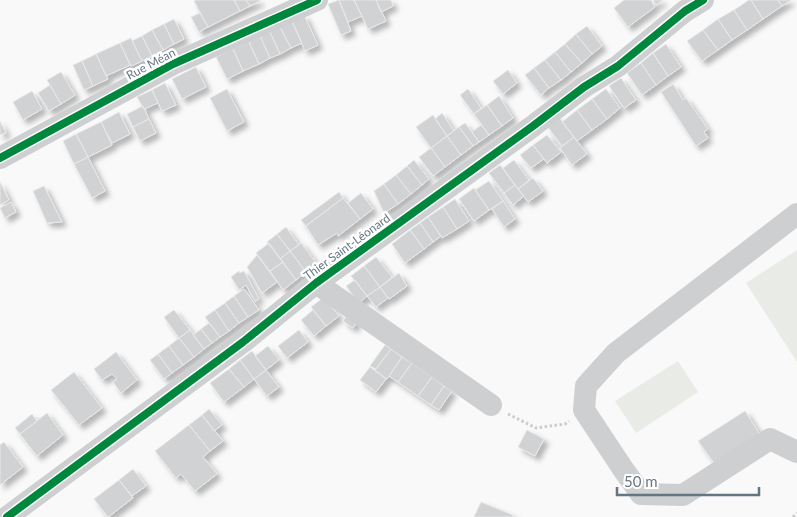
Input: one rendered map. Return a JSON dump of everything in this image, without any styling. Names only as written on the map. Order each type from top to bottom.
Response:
[{"type":"street","name":"Rue Méan","points":[[0,158],[173,64],[317,0]]},
{"type":"street","name":"Thier Saint-Léonard","points":[[7,517],[243,342],[316,284],[584,87],[618,66],[685,11],[703,0]]},
{"type":"street","points":[[797,214],[616,353],[586,386],[584,410],[641,494],[683,495],[770,439],[797,452]]},
{"type":"street","points":[[316,284],[491,405]]},
{"type":"path","points":[[491,405],[536,428],[564,424],[584,410]]},
{"type":"path","points":[[793,517],[797,513]]},
{"type":"shaded area","points":[[797,250],[797,362],[746,283]]},
{"type":"shaded area","points":[[678,361],[698,392],[636,433],[615,401]]},
{"type":"building","points":[[234,0],[240,11],[208,27],[194,1]]},
{"type":"building","points":[[234,0],[246,0],[250,6],[240,11]]},
{"type":"building","points":[[246,0],[259,0],[260,1],[250,6]]},
{"type":"building","points":[[339,0],[351,31],[341,35],[328,4]]},
{"type":"building","points":[[339,0],[354,0],[362,16],[348,22]]},
{"type":"building","points":[[354,0],[376,0],[386,21],[368,29]]},
{"type":"building","points":[[376,0],[391,0],[393,6],[381,12]]},
{"type":"building","points":[[624,0],[651,0],[655,7],[628,27],[614,8]]},
{"type":"building","points":[[653,0],[663,0],[656,5]]},
{"type":"building","points":[[751,0],[763,19],[747,30],[734,10]]},
{"type":"building","points":[[751,0],[778,0],[782,6],[763,19]]},
{"type":"building","points":[[778,0],[791,0],[782,6]]},
{"type":"building","points":[[734,10],[747,30],[732,40],[718,19]]},
{"type":"building","points":[[200,13],[208,27],[199,32],[191,17]]},
{"type":"building","points":[[304,15],[318,45],[305,51],[292,21]]},
{"type":"building","points":[[174,19],[184,39],[174,44],[164,24]]},
{"type":"building","points":[[718,19],[732,40],[718,50],[703,30]]},
{"type":"building","points":[[292,21],[302,43],[291,48],[280,27]]},
{"type":"building","points":[[164,24],[174,44],[163,50],[152,30]]},
{"type":"building","points":[[587,26],[602,46],[592,54],[576,34]]},
{"type":"building","points":[[280,27],[291,48],[280,54],[270,32]]},
{"type":"building","points":[[152,30],[163,50],[152,56],[142,36]]},
{"type":"building","points":[[703,30],[718,50],[702,61],[687,41]]},
{"type":"building","points":[[270,32],[280,54],[270,58],[260,36]]},
{"type":"building","points":[[576,34],[592,54],[582,63],[565,44]]},
{"type":"building","points":[[142,36],[152,56],[142,61],[132,41]]},
{"type":"building","points":[[260,36],[270,58],[259,64],[249,42]]},
{"type":"building","points":[[131,38],[142,61],[131,66],[120,43]]},
{"type":"building","points":[[249,42],[259,64],[243,71],[233,49]]},
{"type":"building","points":[[120,43],[130,65],[106,76],[96,54]]},
{"type":"building","points":[[565,44],[582,63],[571,72],[555,52]]},
{"type":"building","points":[[666,44],[681,67],[668,76],[653,53]]},
{"type":"building","points":[[233,49],[243,71],[227,79],[216,57]]},
{"type":"building","points":[[555,52],[571,72],[561,80],[545,60]]},
{"type":"building","points":[[653,53],[668,76],[656,85],[641,63]]},
{"type":"building","points":[[96,54],[108,79],[93,86],[82,61]]},
{"type":"building","points":[[545,60],[561,80],[549,88],[534,68]]},
{"type":"building","points":[[82,61],[93,86],[84,90],[73,65]]},
{"type":"building","points":[[641,63],[656,85],[642,95],[627,73]]},
{"type":"building","points":[[196,67],[206,87],[182,99],[172,79]]},
{"type":"building","points":[[534,68],[549,88],[541,95],[525,75]]},
{"type":"building","points":[[508,70],[517,83],[503,94],[493,81]]},
{"type":"building","points":[[61,72],[75,95],[61,104],[47,80]]},
{"type":"building","points":[[621,78],[636,100],[624,108],[609,86]]},
{"type":"building","points":[[165,83],[176,105],[162,111],[152,90]]},
{"type":"building","points":[[673,84],[683,100],[686,98],[708,129],[704,132],[708,138],[696,146],[661,92]]},
{"type":"building","points":[[50,85],[61,104],[49,111],[38,93]]},
{"type":"building","points":[[227,89],[244,122],[227,131],[210,98]]},
{"type":"building","points":[[468,89],[481,108],[474,114],[460,95]]},
{"type":"building","points":[[606,89],[620,108],[607,119],[592,99]]},
{"type":"building","points":[[152,90],[158,103],[144,109],[137,97]]},
{"type":"building","points":[[32,91],[42,109],[23,120],[13,102]]},
{"type":"building","points":[[499,96],[513,118],[502,126],[487,105]]},
{"type":"building","points":[[592,99],[607,119],[592,130],[577,110]]},
{"type":"building","points":[[487,105],[502,126],[489,135],[474,114]]},
{"type":"building","points":[[143,106],[149,119],[133,127],[127,114]]},
{"type":"building","points":[[577,110],[592,130],[577,141],[562,122]]},
{"type":"building","points":[[119,112],[130,134],[112,143],[101,122]]},
{"type":"building","points":[[442,113],[454,131],[447,136],[435,119]]},
{"type":"building","points":[[433,115],[447,136],[431,148],[416,127]]},
{"type":"building","points":[[559,117],[574,137],[562,146],[547,126]]},
{"type":"building","points":[[149,119],[156,133],[140,141],[133,127]]},
{"type":"building","points":[[0,121],[6,133],[0,135]]},
{"type":"building","points":[[101,122],[112,145],[88,157],[76,134]]},
{"type":"building","points":[[465,123],[479,142],[473,146],[459,127]]},
{"type":"building","points":[[481,125],[489,135],[479,142],[472,132]]},
{"type":"building","points":[[459,127],[473,146],[461,155],[447,136]]},
{"type":"building","points":[[76,134],[88,157],[74,164],[63,141]]},
{"type":"building","points":[[547,135],[561,152],[547,163],[533,145]]},
{"type":"building","points":[[447,136],[461,155],[445,167],[431,148]]},
{"type":"building","points":[[574,137],[587,154],[572,165],[560,148]]},
{"type":"building","points":[[533,145],[544,159],[531,168],[520,155]]},
{"type":"building","points":[[431,148],[445,167],[433,176],[419,157]]},
{"type":"building","points":[[88,157],[105,191],[92,198],[74,164]]},
{"type":"building","points":[[414,160],[429,179],[422,185],[407,166]]},
{"type":"building","points":[[514,160],[529,180],[518,189],[503,168]]},
{"type":"building","points":[[500,165],[515,185],[504,193],[489,173]]},
{"type":"building","points":[[407,166],[422,185],[411,194],[396,175]]},
{"type":"building","points":[[396,175],[411,194],[398,204],[384,184]]},
{"type":"building","points":[[533,178],[543,191],[528,202],[518,189]]},
{"type":"building","points":[[489,181],[503,201],[489,210],[475,190]]},
{"type":"building","points":[[0,182],[9,200],[0,205]]},
{"type":"building","points":[[384,184],[398,204],[384,213],[374,191]]},
{"type":"building","points":[[515,185],[524,196],[513,205],[504,193]]},
{"type":"building","points":[[44,186],[62,222],[47,223],[33,191]]},
{"type":"building","points":[[474,188],[489,210],[474,221],[459,199]]},
{"type":"building","points":[[339,192],[343,198],[306,226],[301,220]]},
{"type":"building","points":[[361,193],[373,209],[360,219],[348,203]]},
{"type":"building","points":[[343,198],[360,219],[338,236],[337,233],[318,245],[306,226]]},
{"type":"building","points":[[455,199],[469,221],[457,229],[443,207]]},
{"type":"building","points":[[503,201],[515,219],[504,227],[492,209]]},
{"type":"building","points":[[11,202],[16,212],[5,218],[0,208]]},
{"type":"building","points":[[443,207],[457,229],[442,238],[428,217]]},
{"type":"building","points":[[428,217],[441,236],[433,242],[420,223]]},
{"type":"building","points":[[420,223],[433,242],[424,249],[410,230]]},
{"type":"building","points":[[286,227],[299,245],[290,251],[277,234]]},
{"type":"building","points":[[410,230],[424,249],[405,263],[392,244]]},
{"type":"building","points":[[277,234],[290,251],[280,259],[267,242]]},
{"type":"building","points":[[269,243],[283,262],[270,271],[256,253]]},
{"type":"building","points":[[301,243],[317,264],[306,272],[290,251]]},
{"type":"building","points":[[290,251],[306,272],[296,280],[280,259]]},
{"type":"building","points":[[257,255],[277,282],[262,293],[247,267]]},
{"type":"building","points":[[376,257],[392,277],[380,287],[364,266]]},
{"type":"building","points":[[283,262],[296,280],[283,290],[270,271]]},
{"type":"building","points":[[364,266],[380,287],[367,296],[351,276]]},
{"type":"building","points":[[239,271],[240,273],[244,271],[259,299],[255,301],[246,285],[239,290],[231,277]]},
{"type":"building","points":[[399,273],[407,286],[389,299],[380,287]]},
{"type":"building","points":[[355,280],[367,296],[359,303],[346,286]]},
{"type":"building","points":[[380,287],[388,298],[376,307],[367,296]]},
{"type":"building","points":[[244,289],[259,310],[248,317],[234,296]]},
{"type":"building","points":[[234,296],[248,317],[239,323],[225,303]]},
{"type":"building","points":[[324,297],[339,316],[326,326],[311,307]]},
{"type":"building","points":[[225,303],[239,323],[229,331],[215,310]]},
{"type":"building","points":[[174,310],[190,330],[179,338],[164,317]]},
{"type":"building","points":[[215,310],[229,331],[220,337],[205,317]]},
{"type":"building","points":[[313,310],[326,326],[314,336],[301,320]]},
{"type":"building","points":[[347,315],[357,322],[353,328],[343,321]]},
{"type":"building","points":[[209,323],[220,337],[212,343],[201,329]]},
{"type":"building","points":[[201,329],[212,343],[204,349],[193,335]]},
{"type":"building","points":[[190,330],[204,349],[194,357],[179,338]]},
{"type":"building","points":[[299,330],[308,342],[287,358],[278,346]]},
{"type":"building","points":[[179,338],[194,357],[183,365],[169,346]]},
{"type":"building","points":[[385,345],[391,349],[376,369],[370,366]]},
{"type":"building","points":[[169,346],[183,365],[172,373],[158,354]]},
{"type":"building","points":[[268,346],[279,360],[266,370],[255,356]]},
{"type":"building","points":[[391,349],[402,357],[387,379],[375,370]]},
{"type":"building","points":[[252,351],[266,370],[254,379],[240,360]]},
{"type":"building","points":[[116,352],[137,380],[121,393],[113,382],[117,379],[112,374],[102,380],[94,369]]},
{"type":"building","points":[[158,354],[172,373],[164,379],[150,360]]},
{"type":"building","points":[[402,357],[412,363],[398,382],[389,376]]},
{"type":"building","points":[[240,360],[254,379],[244,387],[229,369]]},
{"type":"building","points":[[412,363],[432,377],[418,396],[398,382]]},
{"type":"building","points":[[370,367],[386,379],[376,392],[360,380]]},
{"type":"building","points":[[229,369],[244,387],[224,402],[210,383]]},
{"type":"building","points":[[266,370],[279,387],[267,396],[254,379]]},
{"type":"building","points":[[74,372],[102,408],[79,425],[51,390]]},
{"type":"building","points":[[432,377],[444,386],[431,405],[418,396]]},
{"type":"building","points":[[444,386],[452,391],[439,410],[431,405]]},
{"type":"building","points":[[209,409],[222,425],[214,431],[202,415]]},
{"type":"building","points":[[745,411],[761,436],[717,467],[698,441]]},
{"type":"building","points":[[47,413],[63,435],[37,456],[20,434]]},
{"type":"building","points":[[32,414],[37,421],[20,434],[15,428]]},
{"type":"building","points":[[202,415],[223,441],[210,451],[189,425]]},
{"type":"building","points":[[189,425],[210,451],[203,457],[217,474],[195,491],[181,474],[176,478],[155,451]]},
{"type":"building","points":[[527,430],[544,439],[535,456],[518,447]]},
{"type":"building","points":[[4,442],[23,467],[0,485],[0,445]]},
{"type":"building","points":[[133,469],[146,486],[132,496],[119,480]]},
{"type":"building","points":[[119,480],[133,498],[108,517],[94,499]]},
{"type":"building","points":[[481,502],[513,515],[512,517],[474,517]]},
{"type":"cycle path","points":[[0,158],[173,64],[317,0]]},
{"type":"cycle path","points":[[7,517],[243,342],[316,283],[584,87],[618,66],[685,11],[703,0]]}]
